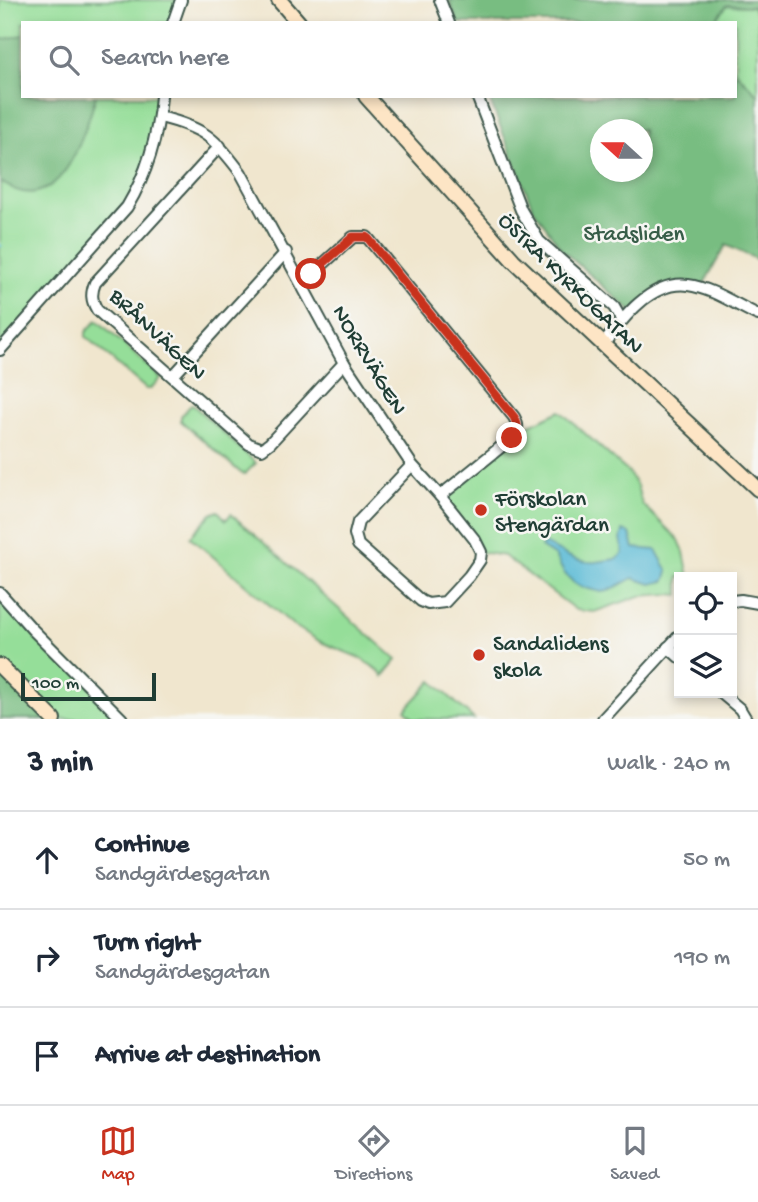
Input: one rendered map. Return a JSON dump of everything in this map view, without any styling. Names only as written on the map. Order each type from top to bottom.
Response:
[{"type":"street","points":[[174,21],[181,0]]},
{"type":"street","points":[[279,0],[297,21]]},
{"type":"street","points":[[440,0],[448,21]]},
{"type":"street","points":[[0,350],[127,207],[141,184],[152,153],[160,117],[161,98]]},
{"type":"street","name":"ÖSTRA KYRKOGATAN","points":[[368,98],[513,260],[758,489]]},
{"type":"street","points":[[478,98],[520,210],[539,241],[614,307],[622,321]]},
{"type":"street","name":"NORRVÄGEN","points":[[160,117],[198,129],[220,146],[241,173],[344,363],[412,465],[475,540],[481,552],[480,560],[445,602],[435,605],[421,601],[358,545],[355,534],[358,522],[412,465]]},
{"type":"street","name":"BRÅNVÄGEN","points":[[220,146],[95,283],[92,302],[97,310],[249,444],[262,449],[344,363]]},
{"type":"street","points":[[302,283],[353,237],[367,237],[514,417],[518,424],[517,432],[512,438],[440,496]]},
{"type":"street","points":[[173,376],[286,252]]},
{"type":"street","points":[[603,345],[622,321],[652,293],[663,287],[687,285],[701,289],[758,315]]},
{"type":"street","points":[[0,593],[122,719]]},
{"type":"street","points":[[737,600],[758,603]]},
{"type":"street","points":[[603,719],[674,641]]},
{"type":"street","points":[[668,647],[674,652]]},
{"type":"street","points":[[0,666],[53,719]]},
{"type":"street","points":[[727,698],[740,709],[746,719]]},
{"type":"green space","points":[[0,0],[181,0],[174,21],[21,21],[21,98],[161,98],[141,184],[0,350]]},
{"type":"green space","points":[[449,0],[758,0],[758,15],[752,6],[727,5],[715,21],[457,21]]},
{"type":"green space","points":[[727,5],[752,6],[758,15],[758,95],[737,73],[737,21],[715,21]]},
{"type":"green space","points":[[21,35],[21,98],[95,98],[76,153],[53,184],[38,192],[20,191],[0,181],[0,40]]},
{"type":"green space","name":"Stadsliden","points":[[737,73],[758,95],[758,260],[726,245],[701,289],[675,285],[631,311],[562,250],[533,208],[489,98],[737,98]]},
{"type":"green space","points":[[97,320],[161,378],[150,389],[146,389],[86,337],[86,332]]},
{"type":"green space","points":[[192,404],[256,463],[245,474],[181,421],[181,416]]},
{"type":"green space","points":[[560,411],[628,472],[637,486],[642,504],[679,540],[684,552],[688,572],[674,572],[674,595],[640,596],[594,612],[576,610],[504,556],[481,552],[440,496],[517,431]]},
{"type":"green space","points":[[218,511],[226,520],[231,514],[397,660],[383,677],[378,670],[360,658],[321,642],[293,625],[190,537],[211,514]]},
{"type":"green space","points":[[0,593],[122,719],[53,719],[0,666]]},
{"type":"green space","points":[[0,666],[53,719],[0,719]]},
{"type":"green space","points":[[432,681],[474,719],[415,719],[405,710]]},
{"type":"water","points":[[623,531],[630,533],[634,548],[656,550],[668,571],[665,581],[651,584],[633,578],[608,591],[585,588],[574,583],[564,573],[555,556],[541,547],[544,543],[572,558],[587,562],[614,559],[623,553]]},
{"type":"place","name":"Förskolan Stengärdan","points":[[481,510]]},
{"type":"place","name":"Sandalidens skola","points":[[479,655]]},
{"type":"route","points":[[311,274],[353,237],[367,237],[514,417],[518,424],[517,432],[512,438]]}]
